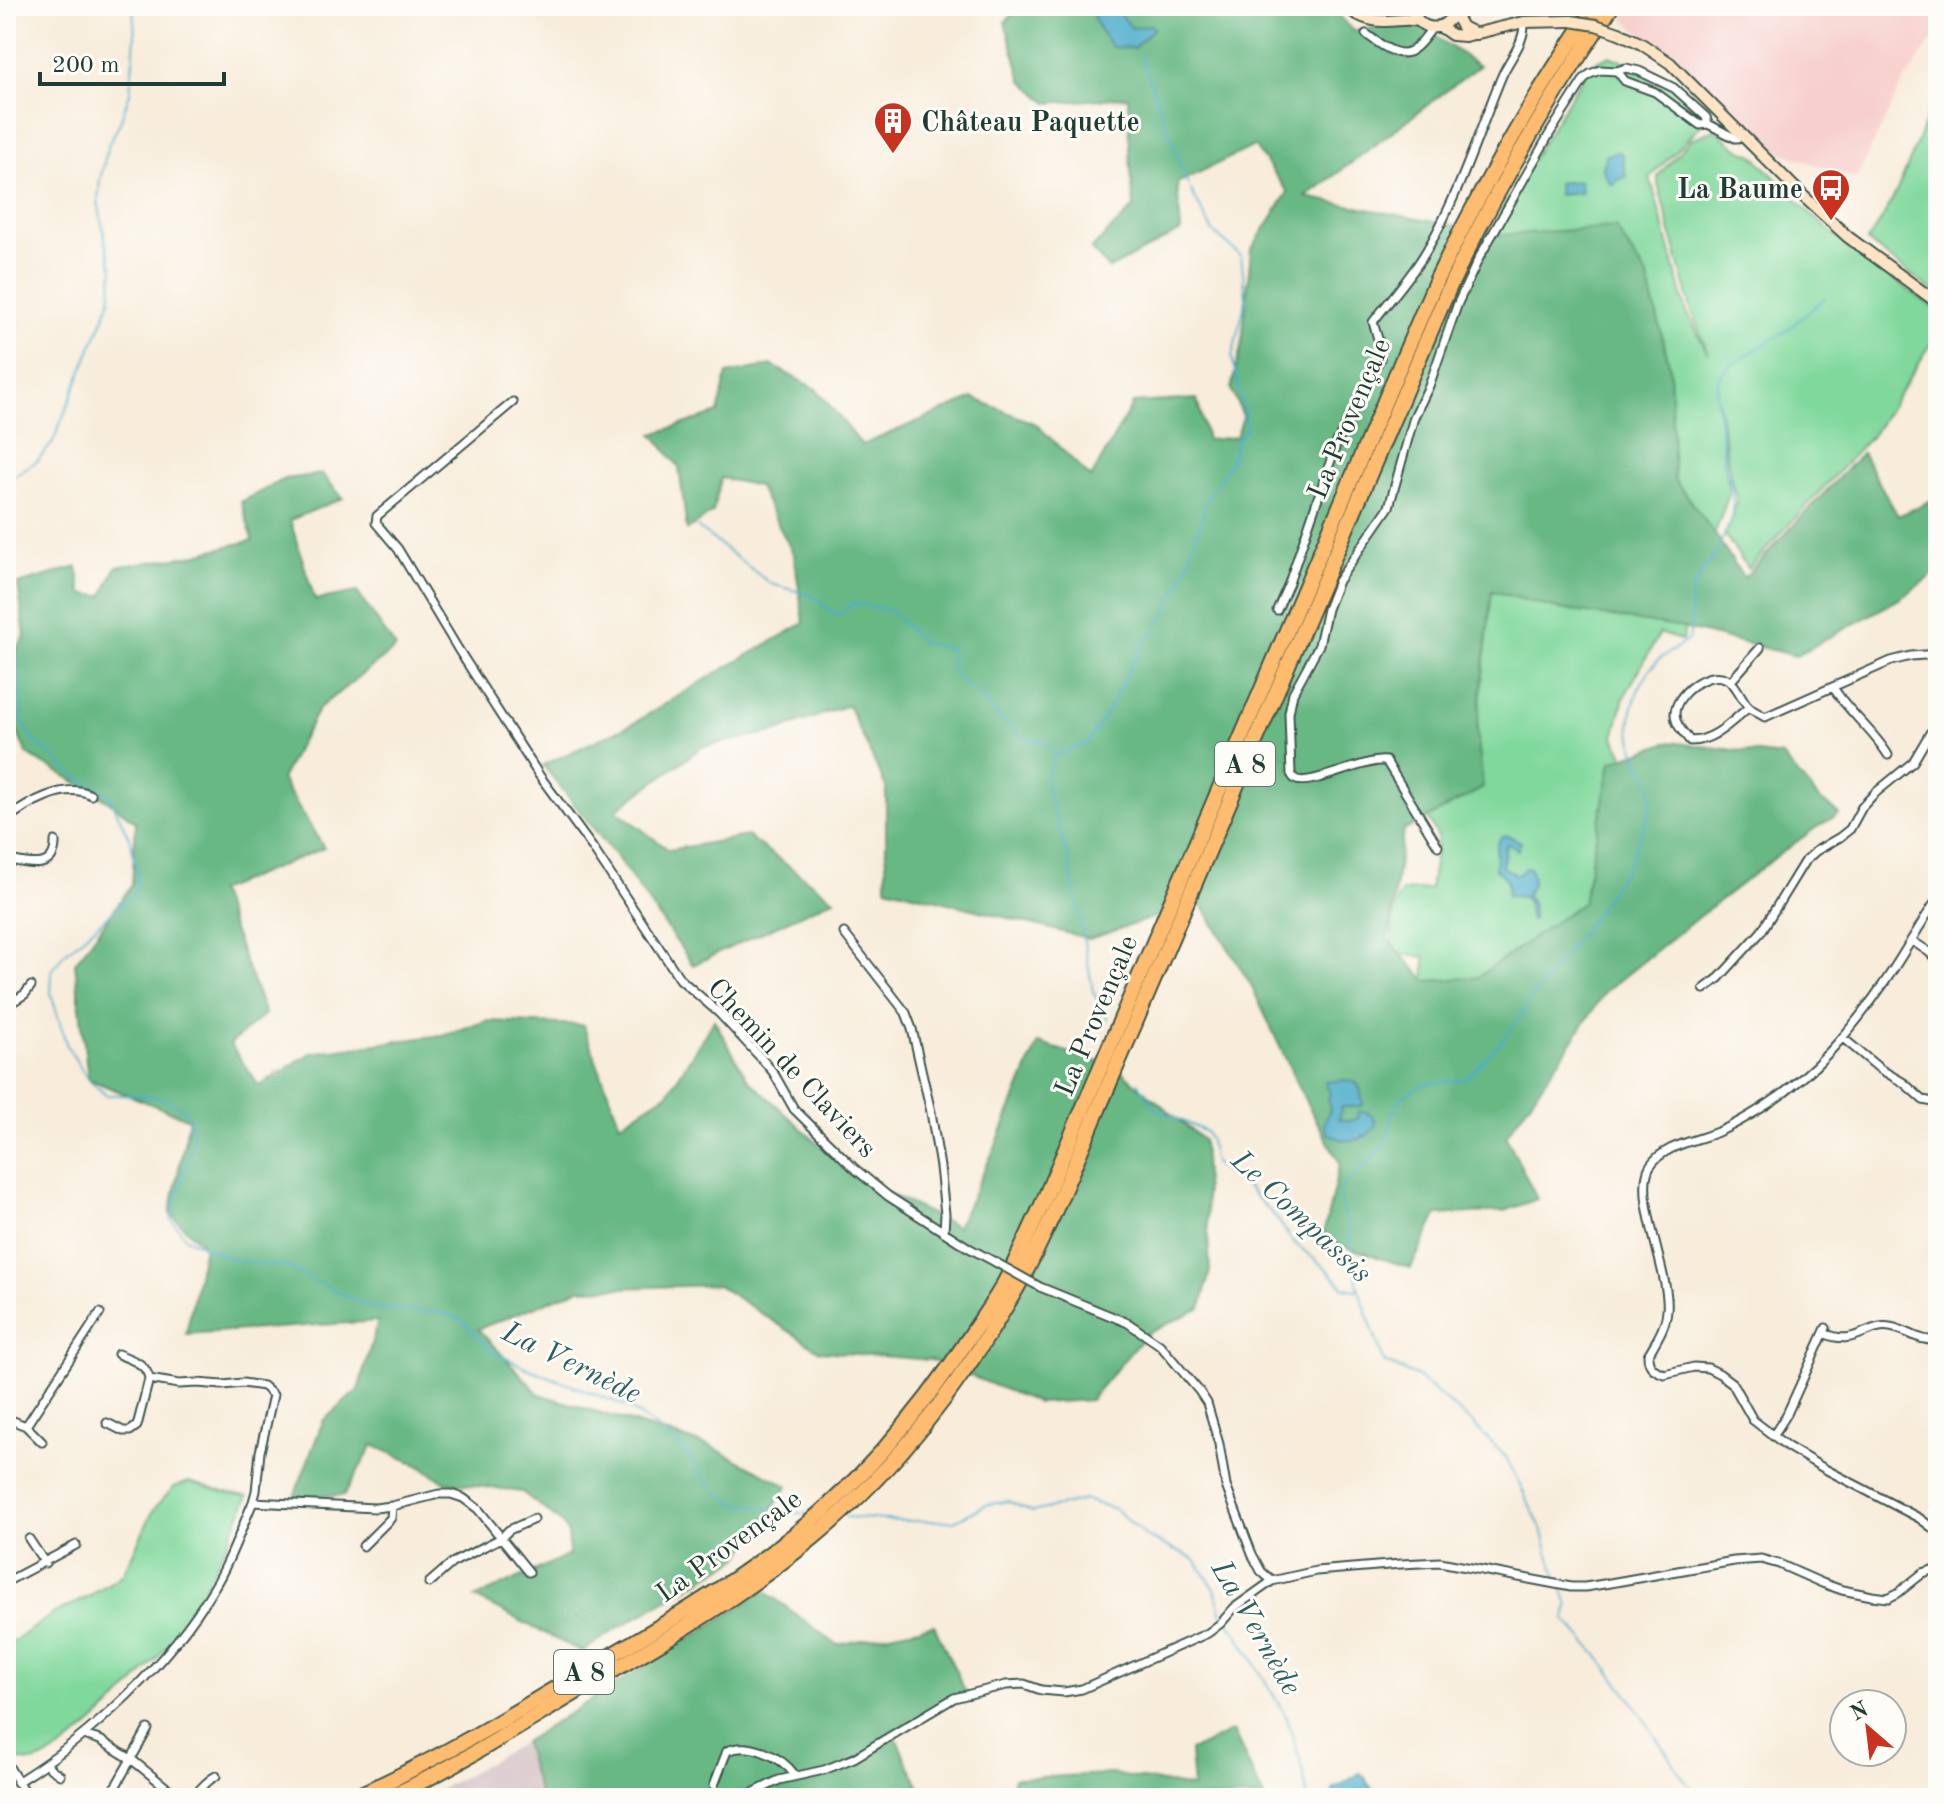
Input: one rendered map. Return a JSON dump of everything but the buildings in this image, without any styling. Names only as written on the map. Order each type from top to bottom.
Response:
[{"type":"highway","name":"La Provençale","points":[[352,1798],[438,1757],[670,1620],[777,1549],[859,1476],[920,1407],[952,1363],[1001,1289],[1041,1207],[1436,281],[1509,142],[1596,6]]},
{"type":"highway","name":"La Provençale","points":[[387,1798],[444,1770],[679,1632],[764,1575],[852,1503],[901,1453],[965,1371],[1014,1295],[1067,1183],[1449,288],[1490,205],[1532,131],[1612,6]]},
{"type":"main road","points":[[1344,6],[1373,20],[1405,19],[1456,36],[1524,22],[1571,21],[1596,25],[1640,43],[1670,63],[1848,237],[1938,303]]},
{"type":"main road","points":[[1354,6],[1383,15],[1397,13],[1410,6],[1420,22]]},
{"type":"main road","points":[[1436,27],[1450,20],[1455,8]]},
{"type":"main road","points":[[1455,8],[1462,27],[1476,34]]},
{"type":"street","points":[[1420,22],[1422,39]]},
{"type":"street","points":[[1277,610],[1337,442],[1380,359],[1381,349],[1373,322],[1416,268],[1435,235],[1503,72],[1521,42],[1524,22]]},
{"type":"street","points":[[1366,34],[1386,48],[1400,53],[1412,51],[1436,27]]},
{"type":"street","points":[[1438,846],[1386,761],[1373,761],[1317,778],[1295,779],[1291,774],[1289,713],[1293,693],[1319,645],[1327,609],[1338,581],[1389,507],[1414,417],[1429,386],[1458,303],[1479,258],[1585,78],[1600,70],[1626,68],[1639,71],[1674,88],[1706,117],[1708,124]]},
{"type":"street","points":[[1617,71],[1625,81],[1655,92],[1700,125],[1708,124],[1735,138],[1742,134]]},
{"type":"street","name":"Chemin de Claviers","points":[[513,402],[377,516],[376,523],[398,549],[539,775],[592,847],[680,979],[719,1013],[761,1058],[773,1072],[794,1109],[854,1168],[888,1196],[1040,1287],[1128,1323],[1160,1345],[1199,1391],[1207,1403],[1219,1444],[1226,1486],[1252,1554],[1261,1571],[1272,1581]]},
{"type":"street","points":[[1731,681],[1760,648]]},
{"type":"street","points":[[1749,707],[1702,741],[1690,741],[1679,728],[1675,713],[1680,698],[1708,677],[1721,676],[1731,681],[1749,707],[1765,717],[1891,661],[1938,654]]},
{"type":"street","points":[[1833,687],[1888,755]]},
{"type":"street","points":[[1704,989],[1719,978],[1761,932],[1804,862],[1850,829],[1862,807],[1913,762],[1930,733],[1938,726]]},
{"type":"street","points":[[6,820],[32,801],[74,790],[91,795]]},
{"type":"street","points":[[6,859],[37,865],[51,857],[55,841]]},
{"type":"street","points":[[1938,898],[1883,985],[1843,1038],[1816,1067],[1771,1102],[1719,1132],[1659,1157],[1647,1176],[1653,1239],[1668,1308],[1662,1330],[1648,1355],[1648,1362],[1654,1370],[1664,1374],[1694,1367],[1708,1368],[1720,1374],[1732,1383],[1753,1420],[1773,1436],[1825,1469],[1919,1518],[1938,1532]]},
{"type":"street","points":[[844,933],[906,1013],[912,1029],[940,1167],[944,1232]]},
{"type":"street","points":[[1911,940],[1937,957]]},
{"type":"street","points":[[6,1006],[25,994],[31,986]]},
{"type":"street","points":[[1843,1038],[1923,1100],[1938,1103]]},
{"type":"street","points":[[26,1426],[100,1313]]},
{"type":"street","points":[[1773,1436],[1787,1414],[1825,1331],[1836,1338],[1844,1338],[1890,1327],[1930,1341],[1938,1339]]},
{"type":"street","points":[[107,1423],[123,1431],[137,1426],[149,1379],[144,1366],[118,1354]]},
{"type":"street","points":[[17,1782],[47,1764],[83,1735],[171,1650],[216,1585],[253,1502],[273,1395],[270,1390],[243,1383],[179,1384],[149,1379]]},
{"type":"street","points":[[6,1418],[26,1426],[42,1442]]},
{"type":"street","points":[[253,1502],[375,1508],[451,1494],[471,1503],[529,1572]]},
{"type":"street","points":[[363,1546],[391,1518],[392,1506]]},
{"type":"street","points":[[429,1583],[452,1563],[534,1519]]},
{"type":"street","points":[[29,1539],[45,1563]]},
{"type":"street","points":[[6,1582],[76,1545]]},
{"type":"street","points":[[743,1798],[779,1780],[824,1770],[854,1758],[954,1698],[1006,1685],[1024,1684],[1041,1690],[1064,1692],[1082,1689],[1208,1633],[1272,1581],[1316,1571],[1440,1562],[1585,1587],[1761,1559],[1842,1590],[1888,1598],[1923,1573],[1938,1568]]},
{"type":"street","points":[[109,1798],[148,1729]]},
{"type":"street","points":[[83,1735],[100,1740],[131,1759],[167,1788],[188,1798],[216,1776]]},
{"type":"street","points":[[714,1785],[727,1751],[732,1748],[764,1752],[783,1763],[795,1775]]},
{"type":"street","points":[[6,1762],[28,1798]]},
{"type":"street","points":[[47,1764],[60,1775]]},
{"type":"street","points":[[6,1790],[13,1798]]},
{"type":"street","points":[[114,1790],[124,1798]]},
{"type":"shaded area","points":[[1634,6],[1938,6],[1938,32],[1903,83],[1856,179],[1777,151],[1623,18]]},
{"type":"shaded area","points":[[524,1742],[540,1798],[425,1798]]},
{"type":"green space","points":[[1021,6],[1331,6],[1353,31],[1414,22],[1479,66],[1306,197],[1501,235],[1615,227],[1648,278],[1670,368],[1674,479],[1744,578],[1862,453],[1898,516],[1938,497],[1938,571],[1901,598],[1796,656],[1683,628],[1554,608],[1492,591],[1477,730],[1483,788],[1403,831],[1388,940],[1426,981],[1478,977],[1583,902],[1611,762],[1669,742],[1782,756],[1819,799],[1839,814],[1776,857],[1605,992],[1506,1136],[1537,1199],[1505,1211],[1437,1215],[1411,1268],[1322,1239],[1340,1163],[1305,1100],[1251,985],[1200,902],[1090,939],[886,887],[886,787],[848,705],[774,732],[702,747],[616,810],[669,850],[747,836],[834,899],[693,965],[621,863],[543,765],[634,723],[804,623],[794,555],[758,486],[721,478],[713,512],[687,530],[679,467],[653,434],[718,413],[727,374],[771,365],[816,389],[862,445],[973,398],[1036,424],[1091,478],[1133,403],[1197,399],[1207,440],[1236,437],[1243,417],[1231,389],[1242,343],[1251,250],[1288,192],[1254,146],[1177,183],[1181,231],[1109,269],[1091,249],[1134,207],[1128,97],[1048,103],[1022,80],[1005,22]]},
{"type":"green space","points":[[1609,56],[1660,75],[1711,115],[1650,177],[1686,310],[1708,354],[1691,309],[1658,176],[1691,139],[1714,130],[1741,150],[1752,154],[1832,233],[1938,311],[1938,333],[1874,433],[1748,569],[1725,535],[1737,502],[1718,400],[1729,494],[1694,591],[1682,641],[1660,633],[1624,697],[1614,737],[1645,799],[1518,1015],[1424,1002],[1425,957],[1393,953],[1393,920],[1403,891],[1430,889],[1438,837],[1396,758],[1462,299],[1504,205],[1587,70],[1598,60]]},
{"type":"green space","points":[[1938,88],[1938,295],[1867,241],[1898,188]]},
{"type":"green space","points":[[322,474],[343,498],[290,520],[315,600],[357,592],[396,648],[319,708],[281,779],[324,848],[218,891],[265,1014],[230,1044],[259,1086],[311,1053],[442,1035],[487,1021],[583,1025],[620,1124],[668,1093],[714,1020],[747,1078],[853,1176],[957,1227],[994,1150],[1038,1043],[1116,1067],[1203,1140],[1210,1271],[1201,1308],[1146,1334],[1090,1400],[1038,1403],[931,1360],[820,1351],[717,1285],[579,1289],[478,1329],[539,1394],[712,1447],[788,1486],[739,1558],[582,1652],[475,1598],[569,1555],[568,1534],[562,1523],[522,1492],[445,1482],[418,1465],[373,1445],[344,1495],[294,1497],[323,1421],[358,1390],[378,1321],[186,1334],[204,1246],[170,1214],[189,1119],[88,1079],[75,963],[132,885],[136,822],[107,800],[27,754],[6,708],[6,667],[25,636],[18,584],[77,567],[82,594],[103,596],[116,567],[189,556],[253,540],[241,502],[284,479]]},
{"type":"green space","points":[[189,1482],[248,1496],[218,1563],[181,1628],[114,1704],[71,1741],[36,1761],[12,1757],[6,1744],[6,1646],[56,1612],[88,1597],[123,1574],[154,1509],[174,1487]]},
{"type":"green space","points":[[765,1591],[837,1645],[934,1625],[966,1693],[894,1734],[924,1798],[540,1798],[524,1742]]},
{"type":"green space","points":[[1233,1731],[1264,1798],[1009,1798],[1014,1778],[1111,1774],[1193,1787],[1190,1751]]},
{"type":"water","points":[[1089,6],[1113,6],[1132,28],[1151,25],[1154,28],[1134,48],[1112,47],[1098,27]]},
{"type":"water","points":[[1619,152],[1626,177],[1611,184],[1603,170],[1605,155]]},
{"type":"water","points":[[1580,181],[1581,193],[1559,195],[1558,183]]},
{"type":"water","points":[[1507,835],[1521,842],[1518,850],[1506,845],[1502,867],[1518,875],[1529,868],[1532,882],[1526,895],[1533,905],[1533,920],[1530,919],[1529,905],[1524,897],[1507,896],[1506,880],[1495,870],[1497,844],[1501,837]]},
{"type":"water","points":[[1325,1082],[1355,1082],[1360,1088],[1363,1105],[1341,1107],[1339,1119],[1352,1121],[1358,1118],[1359,1112],[1367,1112],[1374,1118],[1376,1126],[1360,1139],[1340,1139],[1327,1133],[1324,1123],[1330,1110],[1330,1093]]},
{"type":"water","points":[[1360,1773],[1377,1798],[1333,1798],[1333,1790]]},
{"type":"waterway","points":[[6,481],[37,461],[52,444],[110,302],[113,270],[98,202],[109,143],[130,93],[135,37],[133,6]]},
{"type":"waterway","points":[[1141,56],[1188,185]]},
{"type":"waterway","name":"Le Compassis","points":[[1108,1020],[1093,991],[1070,865],[1045,781],[1055,756],[1088,743],[1140,649],[1164,616],[1190,563],[1205,502],[1231,461],[1236,442],[1247,427],[1232,357],[1246,299],[1241,256],[1213,232],[1191,190]]},
{"type":"waterway","points":[[1558,1581],[1543,1532],[1506,1457],[1418,1377],[1384,1362],[1359,1290],[1350,1229],[1340,1191],[1381,1150],[1400,1099],[1421,1085],[1466,1079],[1507,1035],[1628,865],[1649,814],[1651,794],[1651,786],[1634,750],[1630,725],[1632,710],[1638,690],[1649,671],[1658,660],[1688,640],[1693,588],[1713,559],[1731,521],[1733,503],[1725,467],[1716,393],[1719,378],[1731,365],[1786,331],[1825,298]]},
{"type":"waterway","name":"Le Compassis","points":[[697,527],[771,584],[811,595],[837,615],[854,603],[889,610],[923,643],[951,649],[950,670],[1023,738],[1044,742],[1054,755]]},
{"type":"waterway","name":"La Vernède","points":[[6,572],[22,719],[34,740],[76,777],[109,795],[131,842],[138,877],[136,891],[63,955],[52,971],[51,994],[67,1046],[87,1078],[106,1095],[139,1095],[160,1099],[189,1114],[193,1139],[171,1219],[186,1238],[236,1261],[284,1266],[372,1308],[444,1313],[462,1320],[493,1352],[626,1406],[677,1442],[713,1489],[733,1503],[807,1514]]},
{"type":"waterway","name":"Le Compassis","points":[[1138,1082],[1155,1108],[1206,1132],[1214,1163],[1244,1184],[1278,1220],[1292,1241],[1327,1269],[1344,1288],[1357,1290]]},
{"type":"waterway","name":"La Vernède","points":[[845,1517],[954,1521],[986,1505],[1008,1501],[1032,1512],[1085,1500],[1115,1509],[1147,1537],[1195,1560],[1215,1589],[1222,1615]]},
{"type":"waterway","name":"Le Compassis","points":[[1563,1590],[1568,1606],[1565,1619],[1626,1692],[1688,1785],[1705,1798]]},
{"type":"waterway","name":"La Vernède","points":[[1226,1620],[1237,1633],[1287,1718],[1308,1798]]},
{"type":"place","name":"Château Paquette","points":[[893,155]]},
{"type":"place","name":"La Baume","points":[[1831,222]]}]
